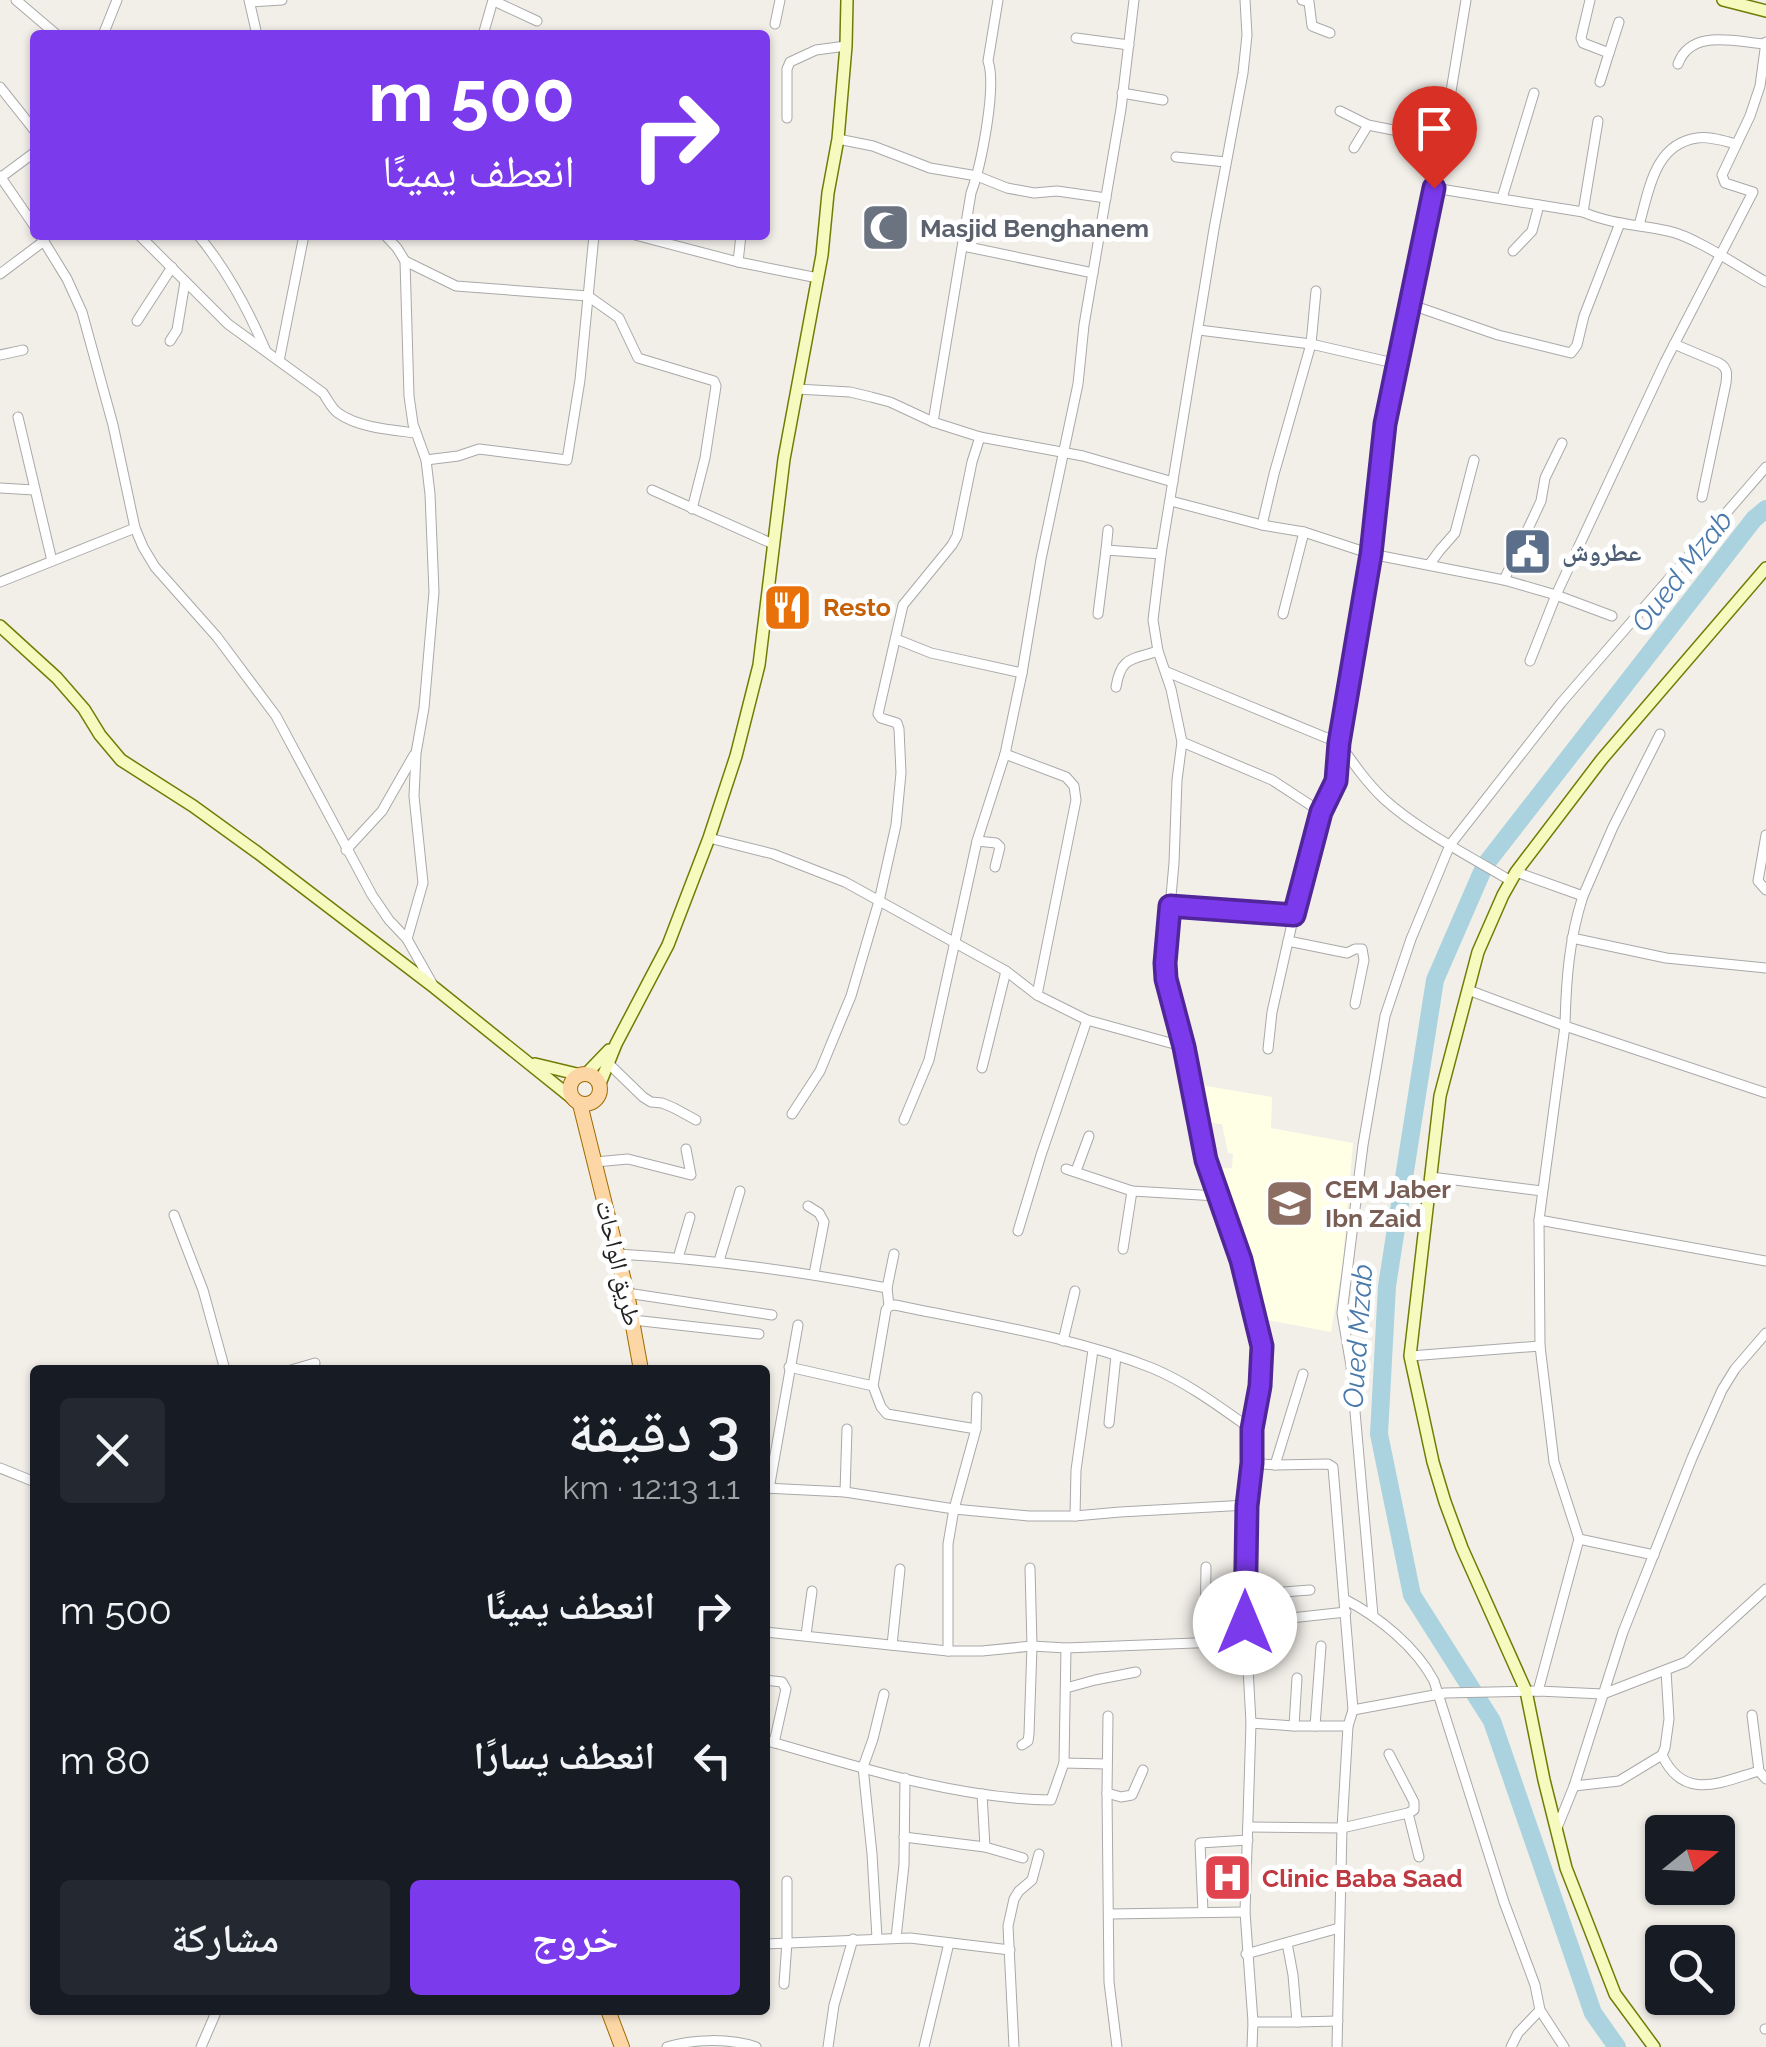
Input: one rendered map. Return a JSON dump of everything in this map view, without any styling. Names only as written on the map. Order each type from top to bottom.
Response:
[{"type":"main road","points":[[584,1075],[594,1078],[600,1086],[599,1095],[582,1101],[571,1084],[584,1075]]},
{"type":"main road","name":"طريق الواحات","points":[[582,1101],[640,1365]]},
{"type":"main road","points":[[610,2015],[622,2047]]},
{"type":"street","points":[[16,0],[50,30]]},
{"type":"street","points":[[106,30],[118,0]]},
{"type":"street","points":[[256,30],[249,1],[282,0]]},
{"type":"street","points":[[484,30],[493,0],[537,21]]},
{"type":"street","points":[[775,24],[780,0]]},
{"type":"street","points":[[600,1086],[636,1002],[668,945],[709,838],[736,756],[759,665],[784,460],[818,278],[838,140],[848,0]]},
{"type":"street","points":[[933,422],[971,193],[978,176],[992,70],[988,61],[998,0]]},
{"type":"street","points":[[904,1120],[929,1060],[976,841],[1005,754],[1022,673],[1041,559],[1078,384],[1134,0]]},
{"type":"street","points":[[1245,0],[1243,73],[1152,620],[1182,742],[1166,979],[1206,1160],[1241,1260],[1262,1346],[1252,1429],[1244,1595],[1250,1723],[1244,1912],[1252,2047]]},
{"type":"street","points":[[1302,0],[1309,2],[1312,26],[1330,33]]},
{"type":"street","points":[[1268,1049],[1272,1012],[1294,915],[1321,812],[1336,781],[1371,554],[1385,424],[1434,188],[1466,0]]},
{"type":"street","points":[[1590,0],[1581,38],[1583,43],[1609,53]]},
{"type":"street","points":[[1727,0],[1766,12]]},
{"type":"street","points":[[1600,82],[1619,22]]},
{"type":"street","points":[[1076,38],[1129,45]]},
{"type":"street","points":[[1678,64],[1692,46],[1718,38],[1766,43],[1760,86],[1750,116],[1723,168],[1722,180],[1766,197]]},
{"type":"street","points":[[787,118],[790,62],[816,50],[846,46]]},
{"type":"street","points":[[0,86],[30,125]]},
{"type":"street","points":[[1502,198],[1534,92]]},
{"type":"street","points":[[1122,93],[1163,100]]},
{"type":"street","points":[[1340,111],[1368,124],[1443,140]]},
{"type":"street","points":[[1584,212],[1598,121]]},
{"type":"street","points":[[1354,148],[1368,124]]},
{"type":"street","points":[[1639,225],[1655,171],[1668,152],[1700,137],[1736,144]]},
{"type":"street","points":[[838,140],[873,146],[930,168],[978,176],[1022,192],[1058,191],[1106,198]]},
{"type":"street","points":[[30,156],[0,177],[30,219]]},
{"type":"street","points":[[1176,156],[1226,162]]},
{"type":"street","points":[[1434,188],[1584,212],[1600,219],[1677,234],[1766,282]]},
{"type":"street","points":[[1530,661],[1556,594],[1674,344],[1753,192]]},
{"type":"street","points":[[1512,251],[1532,231],[1539,204]]},
{"type":"street","points":[[1409,304],[1498,335],[1571,353],[1620,223]]},
{"type":"street","points":[[0,274],[40,240]]},
{"type":"street","points":[[43,240],[82,312],[135,528],[155,567],[217,638],[276,716],[382,912],[408,939],[434,988]]},
{"type":"street","points":[[145,240],[228,324],[324,394],[338,414],[376,428],[416,433]]},
{"type":"street","points":[[202,240],[232,281],[266,352]]},
{"type":"street","points":[[279,361],[303,240]]},
{"type":"street","points":[[390,240],[405,261],[409,396],[426,460],[434,592],[414,796],[423,883],[408,939]]},
{"type":"street","points":[[426,460],[479,449],[566,460],[580,380],[594,240]]},
{"type":"street","points":[[653,240],[818,278]]},
{"type":"street","points":[[738,262],[740,240]]},
{"type":"street","points":[[963,246],[1093,272]]},
{"type":"street","points":[[405,261],[456,286],[588,296],[620,318],[638,358],[715,383],[705,458],[692,509]]},
{"type":"street","points":[[137,321],[172,267]]},
{"type":"street","points":[[170,340],[177,330],[185,282]]},
{"type":"street","points":[[1262,525],[1311,344],[1316,291]]},
{"type":"street","points":[[1198,330],[1311,344],[1398,364]]},
{"type":"street","points":[[1674,344],[1719,362],[1727,370],[1702,498]]},
{"type":"street","points":[[0,355],[23,350]]},
{"type":"street","points":[[797,388],[872,397],[980,437],[1107,462],[1173,482]]},
{"type":"street","points":[[18,417],[52,561]]},
{"type":"street","points":[[792,1114],[820,1071],[844,1013],[879,901],[896,825],[901,773],[898,723],[878,714],[904,605],[957,536],[980,437]]},
{"type":"street","points":[[1504,580],[1541,502],[1546,478],[1562,443]]},
{"type":"street","points":[[1430,565],[1456,533],[1474,460]]},
{"type":"street","points":[[1373,1616],[1353,1383],[1342,1313],[1362,1145],[1385,1016],[1411,939],[1450,846],[1561,703],[1766,467]]},
{"type":"street","points":[[0,488],[34,490]]},
{"type":"street","points":[[652,490],[773,544]]},
{"type":"street","points":[[1172,501],[1304,532],[1371,554],[1504,580],[1556,594],[1612,616]]},
{"type":"street","points":[[0,582],[135,528]]},
{"type":"street","points":[[1098,614],[1108,530]]},
{"type":"street","points":[[1283,614],[1304,532]]},
{"type":"street","points":[[1106,550],[1161,554]]},
{"type":"street","points":[[1654,2047],[1615,1994],[1566,1868],[1544,1780],[1528,1691],[1445,1502],[1432,1462],[1410,1356],[1440,1096],[1478,952],[1513,876],[1602,759],[1766,568]]},
{"type":"street","points":[[0,626],[66,688],[120,760],[258,852],[582,1101]]},
{"type":"street","points":[[896,639],[931,653],[1022,673]]},
{"type":"street","points":[[1116,687],[1124,662],[1158,651]]},
{"type":"street","points":[[1167,672],[1339,743],[1387,801],[1450,846],[1513,876],[1584,896]]},
{"type":"street","points":[[1528,1691],[1580,1539],[1554,1462],[1540,1346],[1542,1191],[1565,1026],[1566,979],[1584,896],[1613,827],[1660,734]]},
{"type":"street","points":[[1182,742],[1272,780],[1321,812]]},
{"type":"street","points":[[346,850],[382,811],[416,753]]},
{"type":"street","points":[[1005,754],[1066,777],[1076,794],[1038,996]]},
{"type":"street","points":[[1766,836],[1758,881],[1766,890]]},
{"type":"street","points":[[709,838],[814,869],[1006,971],[1038,996],[1086,1020],[1184,1047]]},
{"type":"street","points":[[976,841],[1000,846],[995,867]]},
{"type":"street","points":[[1170,906],[1294,915]]},
{"type":"street","points":[[1572,938],[1666,958],[1766,968]]},
{"type":"street","points":[[1288,941],[1347,952],[1362,949],[1364,960],[1355,1004]]},
{"type":"street","points":[[982,1068],[1006,971]]},
{"type":"street","points":[[1468,990],[1766,1093]]},
{"type":"street","points":[[1018,1231],[1086,1020]]},
{"type":"street","points":[[530,1063],[584,1075],[617,1042]]},
{"type":"street","points":[[608,1063],[643,1097],[696,1120]]},
{"type":"street","points":[[1089,1136],[1071,1170],[1132,1191],[1216,1196]]},
{"type":"street","points":[[594,1159],[628,1159],[691,1176],[686,1149]]},
{"type":"street","points":[[1431,1177],[1542,1191]]},
{"type":"street","points":[[719,1261],[740,1191]]},
{"type":"street","points":[[1123,1249],[1132,1191]]},
{"type":"street","points":[[808,1206],[824,1222],[814,1274]]},
{"type":"street","points":[[174,1215],[203,1290],[224,1365]]},
{"type":"street","points":[[678,1258],[690,1217]]},
{"type":"street","points":[[1540,1220],[1766,1262]]},
{"type":"street","points":[[617,1254],[719,1261],[886,1288]]},
{"type":"street","points":[[894,1254],[886,1288],[889,1306],[873,1386],[881,1407],[887,1414],[976,1428]]},
{"type":"street","points":[[1063,1341],[1074,1291]]},
{"type":"street","points":[[627,1293],[772,1315]]},
{"type":"street","points":[[889,1306],[1063,1341],[1116,1356],[1181,1383],[1252,1429]]},
{"type":"street","points":[[633,1320],[759,1334]]},
{"type":"street","points":[[770,1472],[798,1325]]},
{"type":"street","points":[[1557,1828],[1623,1632],[1722,1390],[1766,1333]]},
{"type":"street","points":[[1410,1356],[1540,1346]]},
{"type":"street","points":[[1075,1516],[1076,1470],[1093,1350]]},
{"type":"street","points":[[1109,1423],[1116,1356]]},
{"type":"street","points":[[789,1367],[873,1386]]},
{"type":"street","points":[[1274,1465],[1302,1374]]},
{"type":"street","points":[[948,1651],[948,1544],[976,1428],[977,1398]]},
{"type":"street","points":[[845,1492],[847,1429]]},
{"type":"street","points":[[1252,1463],[1332,1466],[1353,1710],[1348,1726],[1342,1828],[1338,2047]]},
{"type":"street","points":[[0,1468],[30,1480]]},
{"type":"street","points":[[770,1488],[845,1492],[1028,1516],[1247,1506]]},
{"type":"street","points":[[1580,1539],[1654,1554]]},
{"type":"street","points":[[1205,1641],[1206,1567]]},
{"type":"street","points":[[1022,1745],[1028,1742],[1029,1734],[1030,1568]]},
{"type":"street","points":[[892,1645],[900,1569]]},
{"type":"street","points":[[1353,1710],[1441,1693],[1603,1694],[1690,1658],[1766,1589]]},
{"type":"street","points":[[1244,1595],[1310,1590]]},
{"type":"street","points":[[806,1635],[812,1591]]},
{"type":"street","points":[[1346,1600],[1373,1616],[1422,1661],[1441,1693],[1540,2010],[1564,2047]]},
{"type":"street","points":[[1245,1623],[1346,1612]]},
{"type":"street","points":[[770,1632],[948,1651],[1246,1640]]},
{"type":"street","points":[[1315,1726],[1320,1646]]},
{"type":"street","points":[[770,1742],[982,1794],[1051,1800],[1064,1763],[1066,1648]]},
{"type":"street","points":[[1574,1786],[1619,1781],[1662,1755],[1669,1719],[1666,1671]]},
{"type":"street","points":[[1066,1688],[1136,1672]]},
{"type":"street","points":[[1294,1726],[1297,1678]]},
{"type":"street","points":[[770,1681],[782,1682],[786,1689],[770,1739]]},
{"type":"street","points":[[877,1938],[863,1767],[884,1694]]},
{"type":"street","points":[[1662,1755],[1669,1769],[1700,1786],[1762,1775],[1752,1715]]},
{"type":"street","points":[[1108,1716],[1110,1993],[1117,2047]]},
{"type":"street","points":[[1250,1723],[1348,1726]]},
{"type":"street","points":[[1248,1827],[1342,1828],[1414,1810],[1414,1802],[1390,1754]]},
{"type":"street","points":[[1064,1763],[1108,1764]]},
{"type":"street","points":[[1107,1792],[1132,1795],[1142,1770]]},
{"type":"street","points":[[896,1938],[905,1778]]},
{"type":"street","points":[[982,1794],[986,1848]]},
{"type":"street","points":[[1408,1813],[1419,1857]]},
{"type":"street","points":[[904,1837],[986,1848],[1023,1858]]},
{"type":"street","points":[[1202,1912],[1200,1843],[1248,1840]]},
{"type":"street","points":[[1014,2047],[1008,1926],[1014,1899],[1032,1880],[1039,1854]]},
{"type":"street","points":[[784,1984],[787,1881]]},
{"type":"street","points":[[1109,1914],[1244,1912]]},
{"type":"street","points":[[1246,1954],[1339,1928]]},
{"type":"street","points":[[770,1944],[896,1938],[1010,1950]]},
{"type":"street","points":[[828,2047],[834,2005],[853,1939]]},
{"type":"street","points":[[924,2047],[948,1942]]},
{"type":"street","points":[[1287,1943],[1296,2022]]},
{"type":"street","points":[[1511,2047],[1518,2032],[1540,2010]]},
{"type":"street","points":[[202,2047],[214,2015]]},
{"type":"street","points":[[1253,2022],[1338,2021]]},
{"type":"street","points":[[667,2047],[681,2042],[720,2042],[756,2047]]},
{"type":"shaded area","name":"CEM Jaber Ibn Zaid","points":[[1200,1085],[1272,1097],[1271,1128],[1353,1143],[1343,1261],[1331,1332],[1268,1320],[1253,1255],[1243,1238],[1222,1168],[1232,1168],[1233,1154],[1228,1153],[1222,1124],[1210,1123]]},
{"type":"waterway","name":"Oued Mzab","points":[[1617,2047],[1593,2013],[1492,1721],[1412,1595],[1379,1434],[1387,1286],[1435,980],[1485,865],[1754,519],[1766,509]]},
{"type":"place","name":"Masjid Benghanem","points":[[885,228]]},
{"type":"place","name":"عطروش","points":[[1527,552]]},
{"type":"place","name":"Resto","points":[[788,607]]},
{"type":"place","name":"CEM Jaber Ibn Zaid","points":[[1290,1203]]},
{"type":"place","name":"Clinic Baba Saad","points":[[1227,1878]]},
{"type":"route","points":[[1245,1623],[1247,1506],[1262,1346],[1241,1260],[1206,1160],[1166,979],[1166,934],[1170,906],[1294,915],[1321,812],[1336,781],[1371,554],[1385,424],[1434,188]]}]
